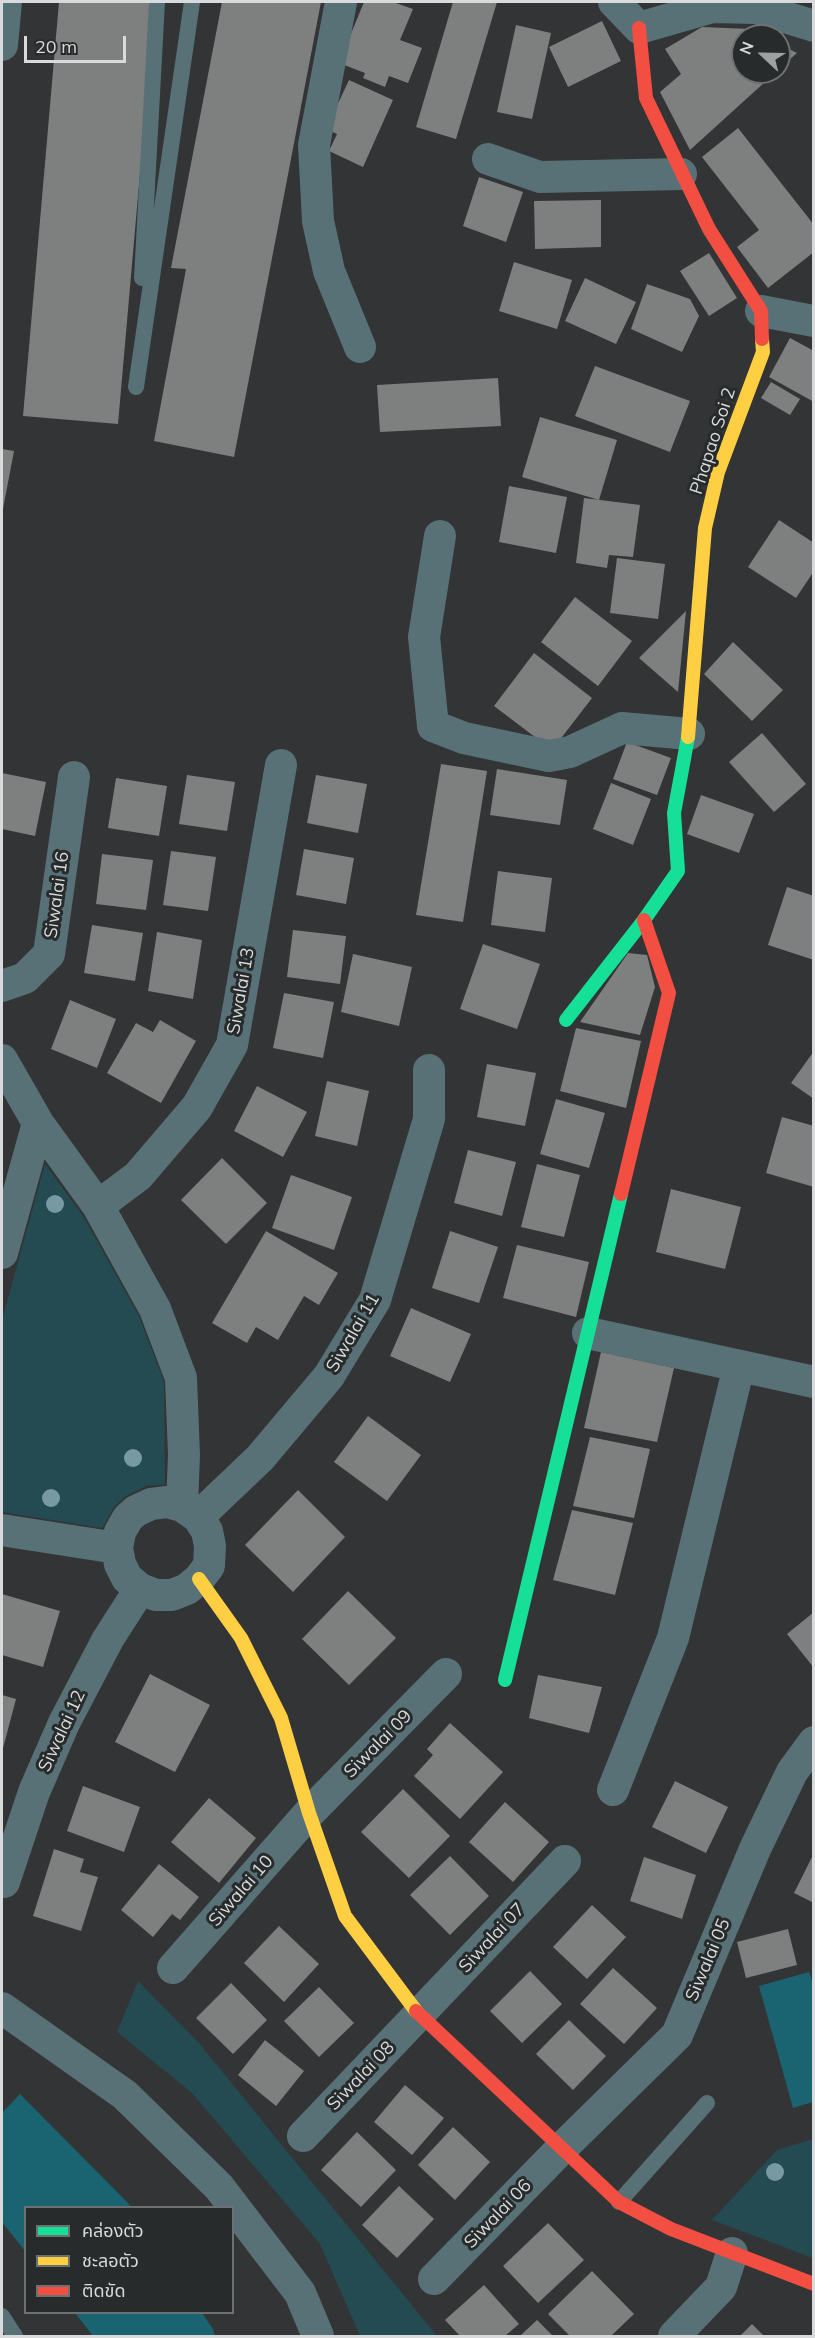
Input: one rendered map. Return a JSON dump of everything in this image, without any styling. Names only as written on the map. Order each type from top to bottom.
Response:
[{"type":"street","points":[[341,2],[314,146],[318,221],[329,271],[360,347]]},
{"type":"street","points":[[614,2],[639,28],[712,7],[756,8],[811,17]]},
{"type":"street","name":"Phapao Soi 2","points":[[566,1020],[644,920],[678,872],[674,813],[689,734],[705,528],[718,472],[763,352],[761,311],[709,228],[646,98],[639,28]]},
{"type":"street","points":[[488,159],[540,177],[681,174]]},
{"type":"street","points":[[761,311],[813,321]]},
{"type":"street","points":[[440,536],[424,637],[433,726],[464,738],[549,756],[570,752],[622,728],[689,734]]},
{"type":"street","name":"Siwalai 13","points":[[98,1206],[138,1176],[197,1107],[232,1045],[281,765]]},
{"type":"street","name":"Siwalai 16","points":[[2,986],[25,978],[49,954],[74,777]]},
{"type":"street","points":[[505,1680],[669,993],[644,920]]},
{"type":"street","points":[[2,1060],[38,1123],[98,1206],[155,1309],[181,1378],[184,1455],[190,1511]]},
{"type":"street","name":"Siwalai 11","points":[[190,1511],[260,1458],[329,1376],[375,1300],[429,1119],[429,1070]]},
{"type":"street","points":[[2,1253],[38,1123]]},
{"type":"street","points":[[588,1333],[813,1382]]},
{"type":"street","points":[[613,1790],[673,1638],[739,1366]]},
{"type":"street","points":[[167,1502],[190,1511],[207,1531],[210,1546],[209,1566],[187,1589],[172,1595],[156,1595],[140,1589],[127,1578],[120,1564],[117,1548],[120,1533],[128,1518],[136,1511],[151,1504],[167,1502]]},
{"type":"street","points":[[2,1530],[117,1548]]},
{"type":"street","points":[[199,1579],[242,1638],[282,1718],[309,1813],[345,1916],[419,2016],[619,2202],[671,2229],[813,2284]]},
{"type":"street","name":"Siwalai 12","points":[[4,1882],[34,1792],[64,1724],[108,1640],[140,1589]]},
{"type":"street","name":"Siwalai 09","points":[[309,1813],[446,1674]]},
{"type":"street","name":"Siwalai 05","points":[[561,2149],[677,2035],[755,1849],[792,1772],[813,1742]]},
{"type":"street","name":"Siwalai 10","points":[[173,1968],[309,1813]]},
{"type":"street","name":"Siwalai 07","points":[[419,2016],[565,1861]]},
{"type":"street","points":[[3,2011],[125,2095],[219,2187],[234,2206]]},
{"type":"street","name":"Siwalai 08","points":[[303,2136],[419,2016]]},
{"type":"street","name":"Siwalai 06","points":[[434,2279],[561,2149]]},
{"type":"street","points":[[234,2207],[300,2293],[318,2337]]},
{"type":"street","points":[[674,2337],[721,2286],[732,2253]]},
{"type":"lane","points":[[158,2],[136,387],[192,2]]},
{"type":"lane","points":[[619,2202],[706,2103]]},
{"type":"lane","points":[[2,2316],[15,2337]]},
{"type":"shaded area","points":[[45,1164],[83,1216],[139,1316],[164,1382],[165,1483],[168,1484],[146,1486],[126,1496],[114,1507],[102,1528],[2,1512],[2,1320]]},
{"type":"shaded area","points":[[809,1972],[814,1987],[813,2102],[793,2108],[759,1986]]},
{"type":"shaded area","points":[[138,1981],[199,2043],[437,2336],[360,2336],[320,2244],[192,2093],[117,2032]]},
{"type":"shaded area","points":[[20,2094],[130,2206],[24,2206],[24,2250],[2,2222],[2,2113]]},
{"type":"shaded area","points":[[813,2139],[813,2258],[712,2220],[777,2150]]},
{"type":"shaded area","points":[[76,2314],[203,2314],[215,2336],[93,2336]]},
{"type":"building","points":[[59,2],[155,2],[118,424],[23,416]]},
{"type":"building","points":[[222,2],[321,2],[234,457],[154,441],[186,269],[171,268]]},
{"type":"building","points":[[364,2],[393,2],[413,9],[400,40],[422,48],[408,83],[389,76],[385,87],[363,78],[365,73],[339,63]]},
{"type":"building","points":[[453,2],[497,2],[456,139],[416,127]]},
{"type":"building","points":[[602,21],[621,61],[568,87],[549,47]]},
{"type":"building","points":[[516,25],[551,33],[532,119],[497,112]]},
{"type":"building","points":[[702,27],[731,28],[731,84],[763,84],[690,150],[660,92],[681,74],[665,49]]},
{"type":"building","points":[[791,50],[797,53],[791,58]]},
{"type":"building","points":[[349,80],[393,100],[363,167],[329,151],[337,134],[326,129]]},
{"type":"building","points":[[738,128],[814,225],[814,252],[768,288],[737,247],[759,230],[702,157]]},
{"type":"building","points":[[479,177],[523,192],[506,242],[463,226]]},
{"type":"building","points":[[601,200],[601,247],[535,249],[534,201]]},
{"type":"building","points":[[709,253],[737,298],[709,316],[680,271]]},
{"type":"building","points":[[514,262],[572,280],[557,329],[499,311]]},
{"type":"building","points":[[585,278],[636,302],[616,344],[565,321]]},
{"type":"building","points":[[647,284],[690,299],[699,316],[682,352],[631,329]]},
{"type":"building","points":[[790,338],[814,351],[814,402],[769,377]]},
{"type":"building","points":[[595,366],[690,401],[670,452],[575,416]]},
{"type":"building","points":[[498,378],[501,426],[380,432],[377,385]]},
{"type":"building","points":[[771,382],[800,399],[790,415],[761,398]]},
{"type":"building","points":[[540,417],[617,440],[599,500],[522,477]]},
{"type":"building","points":[[2,449],[14,451],[3,509],[2,509]]},
{"type":"building","points":[[509,486],[567,497],[556,553],[499,542]]},
{"type":"building","points":[[584,498],[640,505],[633,557],[609,555],[607,568],[576,563]]},
{"type":"building","points":[[779,520],[814,543],[814,571],[796,598],[748,567]]},
{"type":"building","points":[[617,558],[665,564],[658,619],[610,613]]},
{"type":"building","points":[[575,597],[632,641],[598,686],[541,642]]},
{"type":"building","points":[[686,611],[678,692],[639,658]]},
{"type":"building","points":[[733,642],[783,690],[752,721],[704,674]]},
{"type":"building","points":[[534,653],[592,698],[552,750],[494,706]]},
{"type":"building","points":[[762,733],[806,784],[774,812],[729,762]]},
{"type":"building","points":[[627,742],[671,758],[657,795],[613,779]]},
{"type":"building","points":[[441,764],[487,771],[463,922],[416,915]]},
{"type":"building","points":[[497,769],[567,780],[560,825],[490,815]]},
{"type":"building","points":[[2,773],[46,782],[35,836],[2,829]]},
{"type":"building","points":[[187,775],[235,782],[227,831],[179,824]]},
{"type":"building","points":[[316,775],[367,784],[358,833],[307,823]]},
{"type":"building","points":[[116,778],[167,786],[159,836],[108,828]]},
{"type":"building","points":[[611,783],[651,799],[633,845],[593,829]]},
{"type":"building","points":[[701,795],[754,814],[739,853],[687,834]]},
{"type":"building","points":[[304,849],[354,858],[346,904],[296,895]]},
{"type":"building","points":[[171,851],[216,857],[208,911],[163,905]]},
{"type":"building","points":[[102,854],[153,860],[146,910],[96,904]]},
{"type":"building","points":[[498,871],[552,878],[545,932],[491,925]]},
{"type":"building","points":[[787,887],[814,896],[814,960],[768,945]]},
{"type":"building","points":[[92,925],[143,933],[135,981],[84,973]]},
{"type":"building","points":[[293,930],[346,936],[340,984],[287,977]]},
{"type":"building","points":[[157,932],[202,940],[193,999],[148,991]]},
{"type":"building","points":[[483,944],[540,964],[517,1029],[460,1009]]},
{"type":"building","points":[[628,953],[647,955],[655,987],[640,1035],[580,1022]]},
{"type":"building","points":[[353,954],[412,967],[399,1026],[341,1012]]},
{"type":"building","points":[[284,993],[334,1002],[323,1058],[273,1048]]},
{"type":"building","points":[[70,1000],[116,1019],[97,1068],[51,1049]]},
{"type":"building","points":[[160,1020],[196,1041],[161,1103],[107,1073],[136,1023],[153,1032]]},
{"type":"building","points":[[576,1028],[641,1041],[626,1108],[560,1091]]},
{"type":"building","points":[[814,1051],[814,1099],[791,1083]]},
{"type":"building","points":[[487,1064],[536,1073],[525,1126],[477,1117]]},
{"type":"building","points":[[327,1081],[369,1091],[357,1146],[315,1136]]},
{"type":"building","points":[[257,1086],[307,1112],[283,1157],[234,1131]]},
{"type":"building","points":[[556,1099],[605,1113],[589,1168],[540,1154]]},
{"type":"building","points":[[782,1117],[814,1126],[814,1187],[766,1173]]},
{"type":"building","points":[[468,1150],[516,1162],[502,1216],[454,1203]]},
{"type":"building","points":[[222,1158],[267,1203],[226,1244],[181,1200]]},
{"type":"building","points":[[537,1164],[580,1175],[564,1237],[521,1227]]},
{"type":"building","points":[[291,1175],[352,1197],[334,1250],[272,1228]]},
{"type":"building","points":[[671,1189],[741,1207],[725,1269],[656,1252]]},
{"type":"building","points":[[266,1231],[338,1273],[319,1305],[304,1296],[278,1340],[256,1327],[247,1343],[212,1323]]},
{"type":"building","points":[[450,1231],[498,1247],[479,1303],[432,1288]]},
{"type":"building","points":[[517,1245],[589,1262],[576,1317],[503,1298]]},
{"type":"building","points":[[411,1308],[471,1334],[450,1382],[390,1356]]},
{"type":"building","points":[[601,1352],[674,1368],[657,1442],[584,1428]]},
{"type":"building","points":[[368,1416],[421,1455],[387,1501],[334,1462]]},
{"type":"building","points":[[590,1437],[650,1449],[634,1518],[573,1506]]},
{"type":"building","points":[[298,1490],[345,1537],[293,1592],[245,1545]]},
{"type":"building","points":[[572,1510],[633,1523],[615,1595],[553,1580]]},
{"type":"building","points":[[348,1591],[396,1638],[349,1685],[302,1639]]},
{"type":"building","points":[[2,1594],[60,1611],[43,1667],[2,1655]]},
{"type":"building","points":[[814,1612],[814,1668],[787,1634]]},
{"type":"building","points":[[150,1674],[210,1705],[175,1772],[115,1742]]},
{"type":"building","points":[[538,1675],[602,1687],[589,1733],[529,1718]]},
{"type":"building","points":[[2,1695],[16,1699],[2,1752]]},
{"type":"building","points":[[450,1723],[503,1772],[460,1819],[414,1776],[433,1755],[427,1749]]},
{"type":"building","points":[[675,1781],[728,1807],[706,1853],[652,1827]]},
{"type":"building","points":[[83,1786],[140,1807],[124,1852],[67,1831]]},
{"type":"building","points":[[403,1789],[450,1836],[409,1878],[361,1832]]},
{"type":"building","points":[[209,1798],[256,1838],[219,1883],[171,1842]]},
{"type":"building","points":[[505,1802],[549,1842],[513,1882],[469,1842]]},
{"type":"building","points":[[54,1849],[84,1859],[80,1872],[98,1877],[81,1931],[33,1916]]},
{"type":"building","points":[[814,1853],[814,1903],[794,1893]]},
{"type":"building","points":[[450,1856],[489,1896],[450,1935],[410,1895]]},
{"type":"building","points":[[644,1857],[696,1875],[682,1919],[630,1901]]},
{"type":"building","points":[[159,1864],[199,1897],[180,1920],[172,1914],[153,1937],[121,1910]]},
{"type":"building","points":[[592,1905],[626,1937],[587,1979],[553,1947]]},
{"type":"building","points":[[279,1926],[319,1964],[284,2002],[244,1963]]},
{"type":"building","points":[[788,1929],[797,1965],[746,1978],[737,1942]]},
{"type":"building","points":[[613,1968],[657,2008],[624,2044],[580,2004]]},
{"type":"building","points":[[530,1971],[562,2004],[522,2043],[490,2011]]},
{"type":"building","points":[[231,1983],[267,2020],[233,2054],[196,2018]]},
{"type":"building","points":[[319,1987],[354,2023],[319,2057],[284,2021]]},
{"type":"building","points":[[569,2020],[606,2056],[573,2090],[536,2054]]},
{"type":"building","points":[[265,2040],[304,2071],[276,2106],[238,2075]]},
{"type":"building","points":[[405,2085],[444,2118],[412,2155],[374,2122]]},
{"type":"building","points":[[453,2127],[490,2162],[455,2200],[418,2165]]},
{"type":"building","points":[[357,2132],[396,2170],[361,2207],[321,2170]]},
{"type":"building","points":[[399,2186],[434,2219],[397,2258],[362,2225]]},
{"type":"building","points":[[548,2223],[584,2260],[538,2303],[503,2266]]},
{"type":"building","points":[[592,2271],[634,2314],[611,2336],[570,2336],[548,2314]]},
{"type":"building","points":[[484,2285],[519,2324],[505,2336],[460,2336],[445,2320]]},
{"type":"building","points":[[537,2320],[553,2336],[520,2336]]},
{"type":"building","points":[[752,2324],[764,2336],[740,2336]]},
{"type":"traffic: fast","points":[[566,1020],[644,920],[678,871],[674,813],[688,737]]},
{"type":"traffic: fast","points":[[505,1680],[621,1194]]},
{"type":"traffic: slow","points":[[688,737],[705,528],[718,472],[763,352],[762,339]]},
{"type":"traffic: slow","points":[[199,1579],[241,1638],[281,1718],[309,1813],[345,1916],[416,2011]]},
{"type":"traffic: jam","points":[[639,28],[646,98],[709,229],[761,311],[762,339]]},
{"type":"traffic: jam","points":[[621,1194],[669,993],[644,920]]},
{"type":"traffic: jam","points":[[416,2011],[619,2202],[671,2229],[814,2284]]}]
